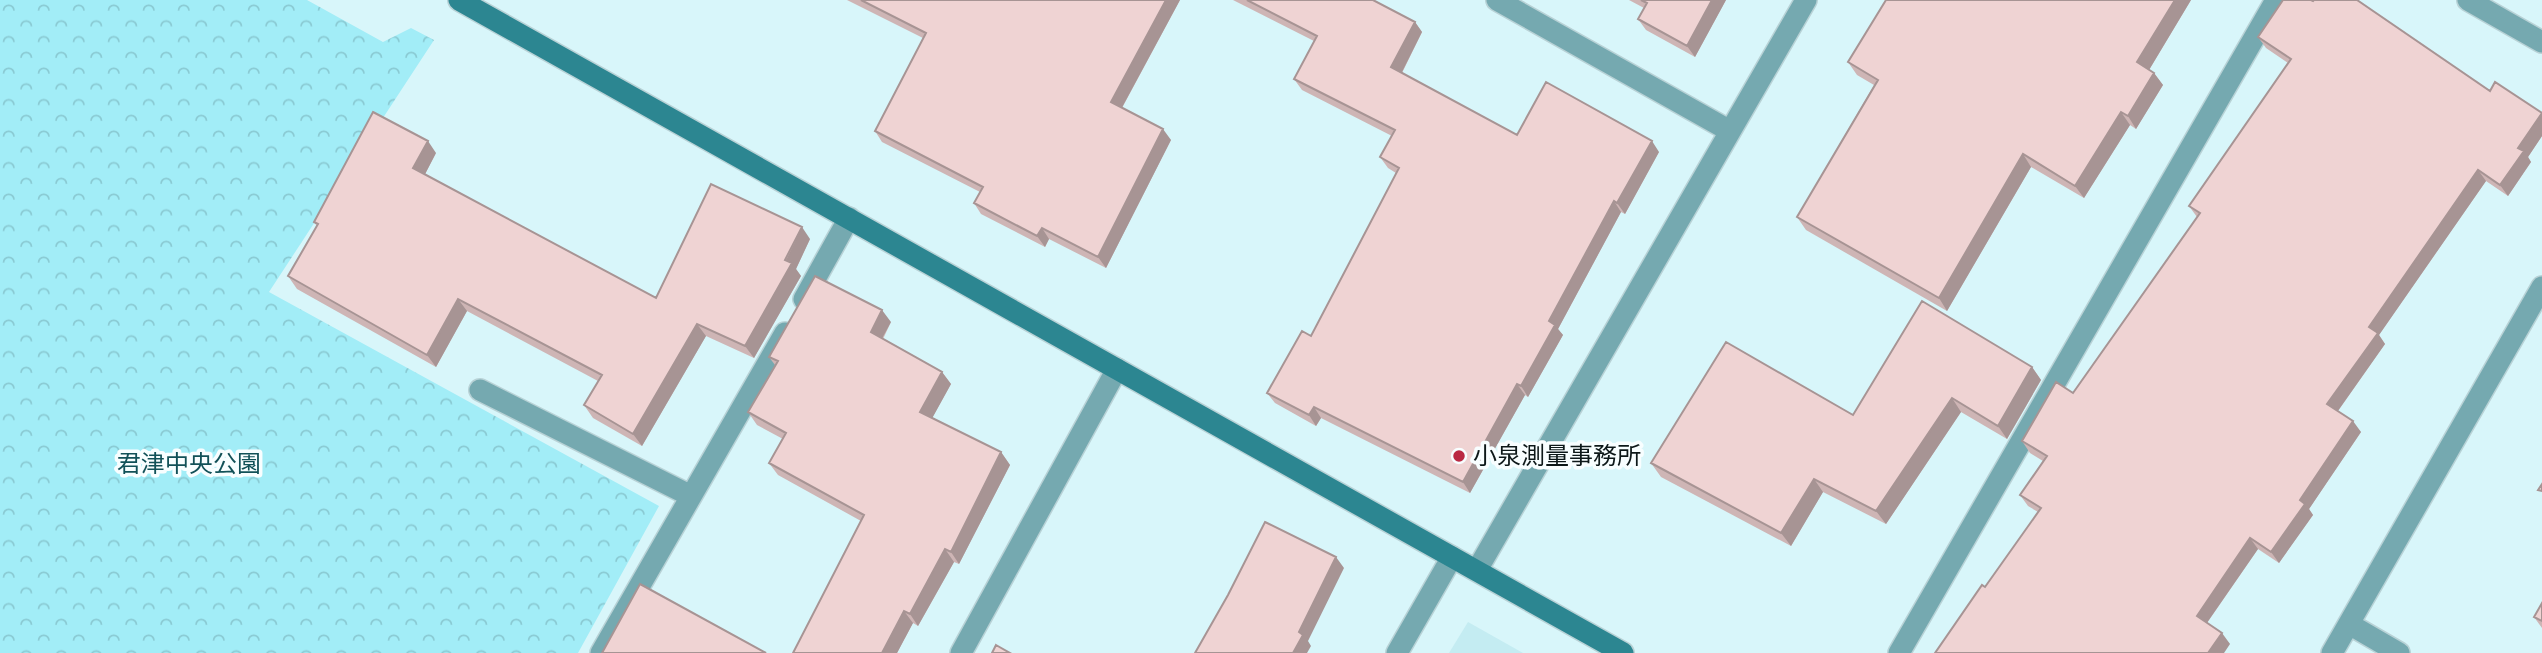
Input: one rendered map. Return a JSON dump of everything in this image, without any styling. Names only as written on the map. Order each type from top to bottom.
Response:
[{"type":"street","points":[[459,0],[1623,653]]},
{"type":"street","points":[[1497,0],[1730,131]]},
{"type":"street","points":[[1477,570],[1806,0]]},
{"type":"street","points":[[1899,653],[2276,0]]},
{"type":"street","points":[[2468,0],[2542,42]]},
{"type":"street","points":[[601,653],[849,218]]},
{"type":"street","points":[[2332,653],[2542,287]]},
{"type":"street","points":[[961,653],[1117,369]]},
{"type":"street","points":[[480,390],[691,496]]},
{"type":"street","points":[[1397,653],[1452,556]]},
{"type":"street","points":[[2349,624],[2399,653]]},
{"type":"shaded area","points":[[1468,622],[1523,653],[1449,653]]},
{"type":"green space","name":"君津中央公園","points":[[0,0],[307,0],[383,42],[411,28],[434,40],[269,292],[659,506],[578,653],[0,653]]},
{"type":"building","points":[[861,0],[1166,0],[1111,102],[1163,129],[1098,257],[1042,228],[1037,236],[974,203],[983,187],[875,131],[926,33]]},
{"type":"building","points":[[1247,0],[1373,0],[1415,22],[1391,67],[1517,135],[1546,82],[1652,141],[1617,203],[1614,201],[1549,321],[1555,325],[1521,386],[1517,384],[1463,482],[1314,407],[1309,415],[1267,393],[1302,331],[1311,336],[1399,168],[1380,157],[1395,130],[1294,79],[1317,36]]},
{"type":"building","points":[[1641,0],[1712,0],[1687,46],[1638,19],[1647,3]]},
{"type":"building","points":[[1886,0],[2175,0],[2137,62],[2154,73],[2128,116],[2121,112],[2075,186],[2023,154],[1939,298],[1797,217],[1878,80],[1848,62]]},
{"type":"building","points":[[2283,0],[2357,0],[2490,91],[2495,82],[2542,113],[2518,148],[2524,151],[2500,185],[2478,170],[2369,327],[2378,333],[2327,404],[2353,421],[2300,500],[2305,504],[2271,552],[2250,538],[2197,616],[2222,633],[2208,653],[1935,653],[1982,585],[1985,587],[2041,508],[2020,495],[2047,456],[2022,441],[2056,382],[2073,393],[2200,213],[2189,206],[2291,59],[2258,37]]},
{"type":"building","points":[[373,112],[428,141],[413,168],[656,298],[711,184],[802,227],[785,260],[792,263],[745,346],[697,324],[633,434],[584,405],[602,375],[458,299],[427,355],[288,276],[318,224],[314,222]]},
{"type":"building","points":[[815,276],[882,310],[871,332],[942,372],[920,412],[1001,452],[951,552],[945,549],[910,614],[904,611],[882,653],[793,653],[864,515],[769,463],[786,433],[748,412],[778,361],[769,357]]},
{"type":"building","points":[[1922,301],[2032,367],[1998,426],[1952,398],[1876,511],[1814,479],[1781,533],[1651,463],[1726,342],[1853,415]]},
{"type":"building","points":[[1265,522],[1336,557],[1299,632],[1303,635],[1293,653],[1195,653],[1228,595]]},
{"type":"building","points":[[640,584],[766,653],[602,653]]},
{"type":"building","points":[[2542,603],[2542,621],[2534,617]]},
{"type":"building","points":[[996,645],[1010,653],[992,653]]},
{"type":"place","name":"小泉測量事務所","points":[[1459,456]]}]
